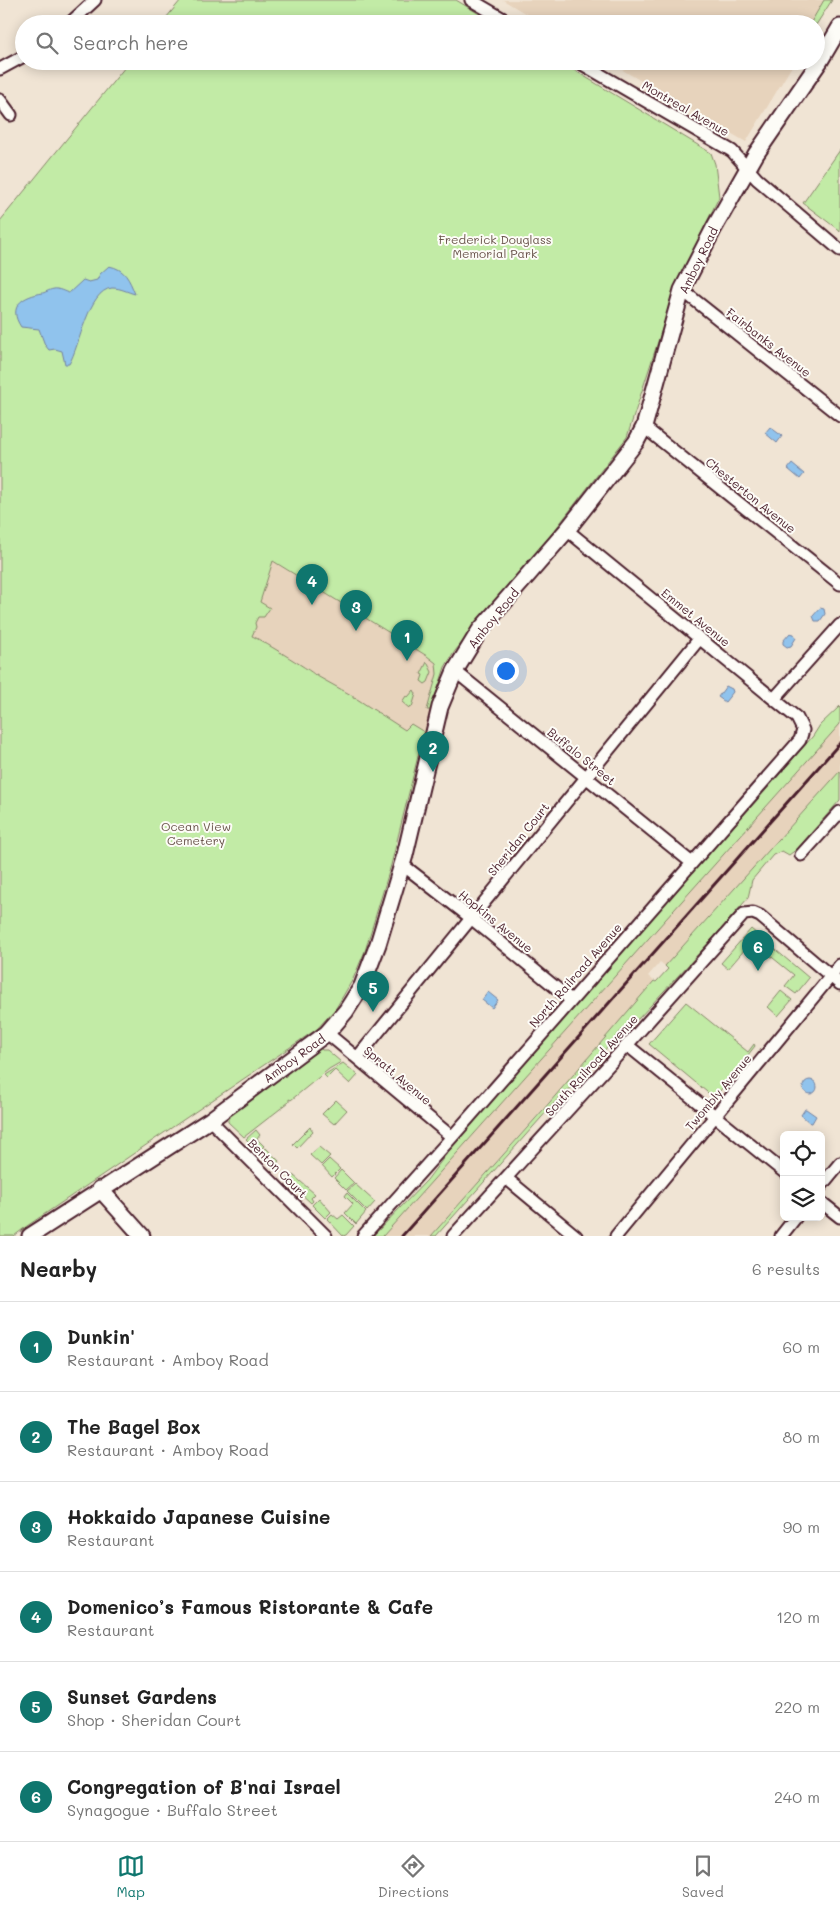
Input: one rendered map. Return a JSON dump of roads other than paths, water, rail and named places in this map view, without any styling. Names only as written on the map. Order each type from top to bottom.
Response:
[{"type":"main road","name":"Amboy Road","points":[[825,50],[840,27]]},
{"type":"main road","name":"Amboy Road","points":[[30,1236],[100,1189],[210,1120],[327,1034],[346,1011],[362,986],[378,944],[403,865],[438,714],[455,670],[480,630],[567,530],[627,456],[644,427],[682,290],[714,228],[748,169],[812,70]]},
{"type":"main road","points":[[100,1189],[142,1236]]},
{"type":"street","points":[[79,15],[95,0]]},
{"type":"street","points":[[471,0],[497,15]]},
{"type":"street","points":[[0,69],[15,61]]},
{"type":"street","name":"Montreal Avenue","points":[[593,70],[732,150],[757,179],[840,250]]},
{"type":"street","points":[[0,100],[11,114]]},
{"type":"street","name":"Fairbanks Avenue","points":[[682,290],[840,416]]},
{"type":"street","name":"Chesterton Avenue","points":[[644,427],[840,584]]},
{"type":"street","name":"Emmet Avenue","points":[[567,530],[798,718],[803,730]]},
{"type":"street","points":[[774,699],[840,625]]},
{"type":"street","name":"Sheridan Court","points":[[357,1058],[700,638]]},
{"type":"street","name":"Buffalo Street","points":[[455,670],[692,863]]},
{"type":"street","name":"North Railroad Avenue","points":[[363,1236],[800,740],[803,730]]},
{"type":"street","points":[[801,854],[840,812]]},
{"type":"street","name":"Hopkins Avenue","points":[[403,865],[571,1000]]},
{"type":"street","name":"South Railroad Avenue","points":[[452,1236],[744,914],[749,912],[760,916],[830,976]]},
{"type":"street","name":"Twombly Avenue","points":[[616,1236],[840,965]]},
{"type":"street","points":[[830,976],[840,984]]},
{"type":"street","name":"Spratt Avenue","points":[[327,1034],[452,1137]]},
{"type":"street","points":[[627,1045],[780,1169]]},
{"type":"street","name":"Benton Court","points":[[210,1120],[326,1236]]},
{"type":"street","points":[[825,1181],[840,1163]]},
{"type":"street","points":[[506,1178],[576,1236]]},
{"type":"street","points":[[825,1205],[840,1218]]},
{"type":"street","points":[[781,1236],[793,1221]]},
{"type":"water","points":[[109,266],[123,272],[135,294],[112,288],[104,291],[97,298],[86,320],[73,356],[69,364],[65,364],[62,351],[49,350],[39,329],[21,327],[16,313],[19,303],[51,289],[69,293],[83,280],[89,282],[97,280],[100,274]]},
{"type":"water","points":[[770,427],[782,436],[777,443],[765,433]]},
{"type":"water","points":[[792,464],[804,474],[800,479],[788,469]]},
{"type":"water","points":[[820,608],[824,609],[825,614],[820,621],[815,621],[813,616]]},
{"type":"water","points":[[790,633],[794,634],[796,638],[791,646],[787,647],[783,644],[783,641]]},
{"type":"water","points":[[726,686],[732,689],[733,692],[725,702],[718,697]]},
{"type":"water","points":[[488,992],[498,1000],[492,1008],[482,1000]]},
{"type":"water","points":[[810,1080],[815,1082],[817,1087],[815,1092],[810,1094],[805,1092],[803,1087],[805,1082]]},
{"type":"water","points":[[805,1109],[816,1116],[812,1123],[801,1115]]},
{"type":"railway","points":[[402,1236],[840,743]]},
{"type":"place","name":"Domenico’s Famous Ristorante & Cafe","points":[[312,605]]},
{"type":"place","name":"Hokkaido Japanese Cuisine","points":[[356,631]]},
{"type":"place","name":"Dunkin'","points":[[407,661]]},
{"type":"place","name":"The Bagel Box","points":[[433,772]]},
{"type":"place","name":"Congregation of B'nai Israel","points":[[758,971]]},
{"type":"place","name":"Sunset Gardens","points":[[373,1012]]},
{"type":"park label","name":"Frederick Douglass Memorial Park","points":[[495,246]]},
{"type":"park label","name":"Ocean View Cemetery","points":[[196,833]]}]
